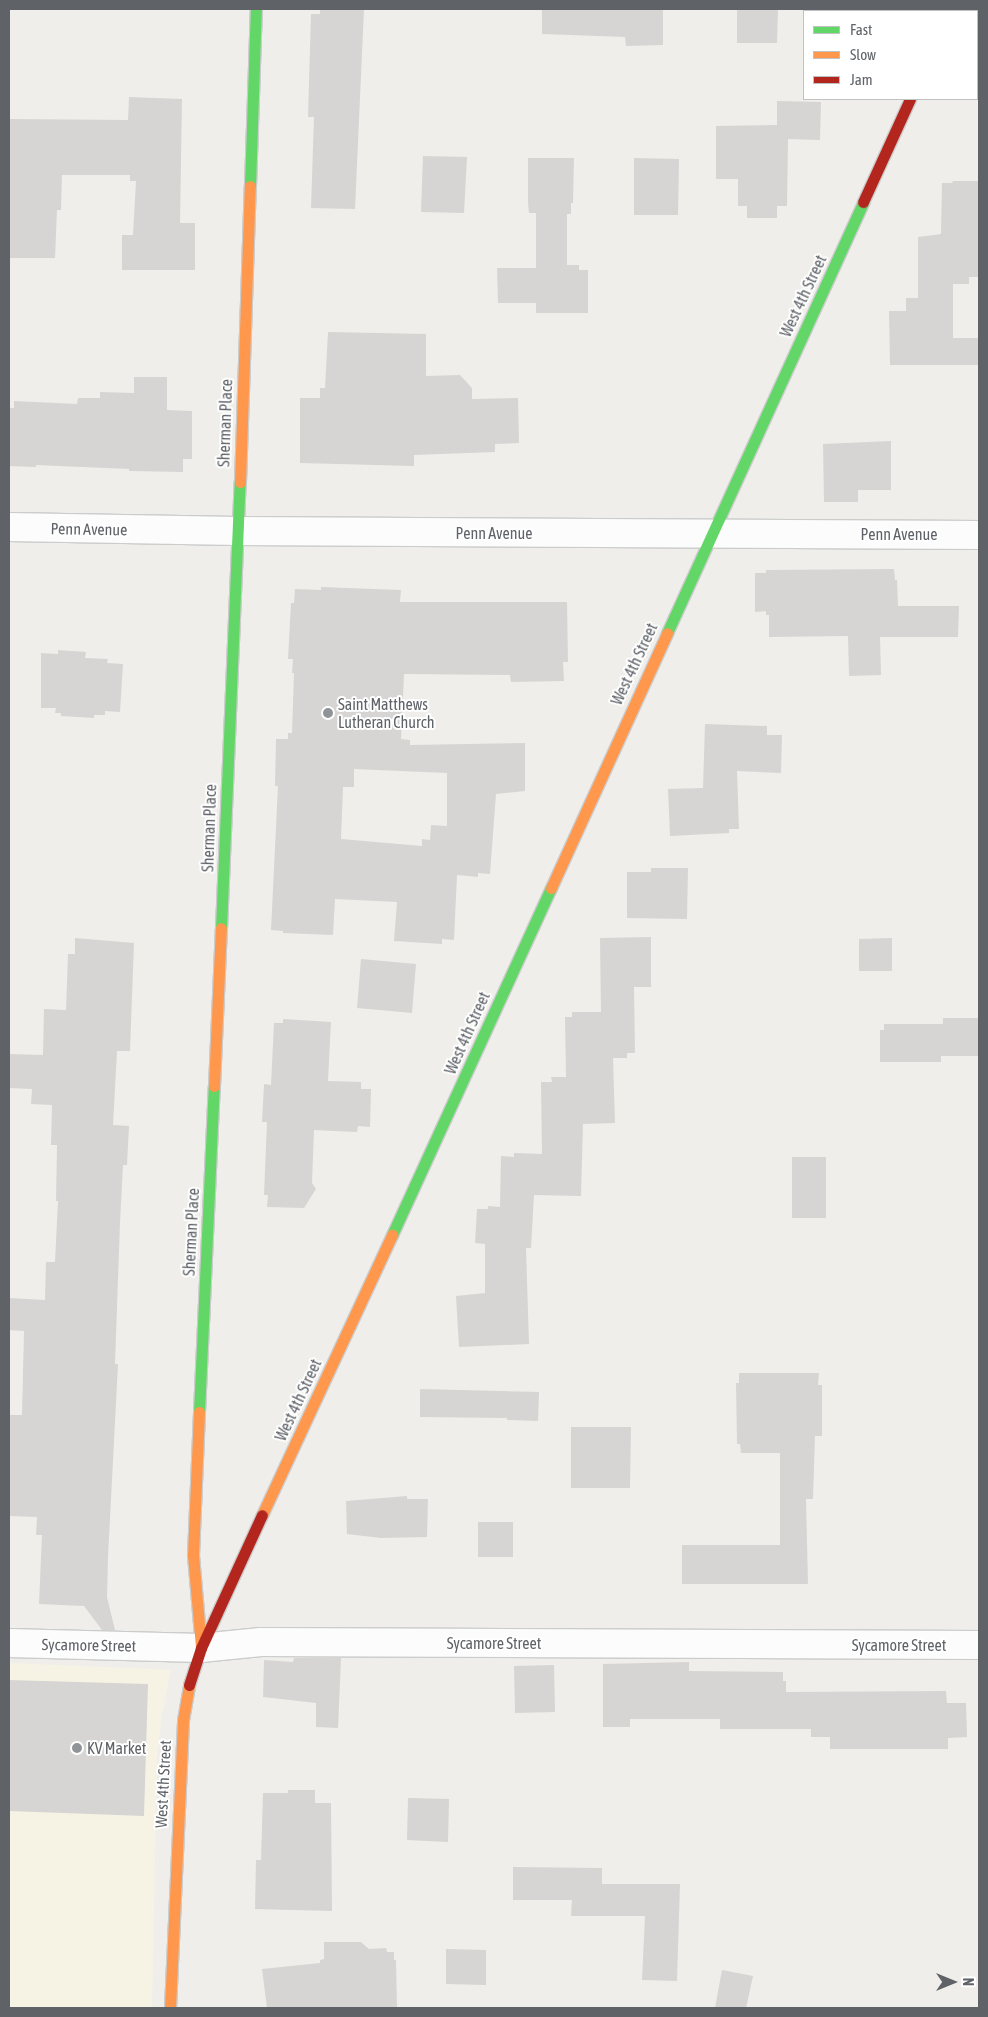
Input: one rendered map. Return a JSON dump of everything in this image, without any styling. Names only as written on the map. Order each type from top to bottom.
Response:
[{"type":"main road","name":"Sherman Place","points":[[201,1648],[193,1555],[238,532],[256,9]]},
{"type":"main road","name":"West 4th Street","points":[[170,2008],[183,1720],[189,1683],[201,1648],[435,1142],[910,100]]},
{"type":"street","name":"Penn Avenue","points":[[9,527],[238,532],[979,535]]},
{"type":"street","name":"Sycamore Street","points":[[9,1643],[201,1648],[261,1642],[979,1645]]},
{"type":"shaded area","points":[[9,1663],[171,1670],[162,1714],[157,1755],[152,2008],[9,2008]]},
{"type":"building","points":[[320,9],[364,9],[355,209],[311,208],[314,117],[308,117],[311,14],[320,14]]},
{"type":"building","points":[[542,9],[663,9],[663,45],[626,46],[625,37],[542,34]]},
{"type":"building","points":[[737,9],[778,9],[777,43],[737,43]]},
{"type":"building","points":[[129,97],[182,99],[180,223],[195,223],[195,270],[122,270],[122,235],[133,235],[136,181],[130,181],[130,175],[62,175],[61,210],[57,210],[55,258],[9,258],[9,119],[128,120]]},
{"type":"building","points":[[777,101],[821,102],[820,140],[788,139],[787,206],[777,206],[777,218],[747,218],[747,206],[738,206],[738,179],[716,179],[716,126],[777,125]]},
{"type":"building","points":[[423,156],[467,157],[464,213],[421,212]]},
{"type":"building","points":[[528,158],[574,158],[573,203],[571,203],[571,214],[567,214],[567,265],[579,265],[579,270],[588,270],[588,313],[536,313],[536,303],[498,303],[497,268],[536,268],[536,213],[529,213]]},
{"type":"building","points":[[634,158],[679,159],[678,215],[634,215]]},
{"type":"building","points":[[953,181],[979,181],[979,277],[969,277],[969,284],[953,284],[953,338],[979,338],[979,365],[890,365],[889,311],[906,311],[906,298],[918,298],[918,237],[941,234],[942,183],[952,183]]},
{"type":"building","points":[[328,332],[426,334],[426,376],[460,375],[472,388],[472,399],[518,398],[519,443],[495,444],[495,452],[414,455],[414,466],[300,463],[300,398],[320,398],[320,388],[325,388]]},
{"type":"building","points":[[134,377],[167,377],[167,410],[192,411],[192,459],[183,459],[183,472],[129,471],[129,469],[36,465],[36,467],[9,466],[9,408],[14,408],[14,401],[77,404],[78,398],[100,398],[100,392],[134,393]]},
{"type":"building","points":[[891,441],[891,490],[858,490],[858,502],[824,502],[823,444]]},
{"type":"building","points":[[894,569],[895,580],[897,580],[898,606],[959,606],[958,637],[880,637],[881,675],[849,676],[848,636],[769,637],[769,615],[766,615],[766,611],[755,612],[755,573],[766,573],[766,570]]},
{"type":"building","points":[[321,587],[401,590],[400,602],[567,602],[568,662],[563,662],[564,681],[511,682],[510,675],[404,674],[401,739],[410,740],[410,745],[525,743],[525,791],[496,794],[490,874],[478,873],[478,877],[457,875],[454,940],[442,939],[442,944],[394,941],[397,902],[335,899],[333,935],[283,933],[283,931],[271,930],[278,786],[275,786],[276,739],[288,739],[288,733],[292,733],[294,673],[292,673],[293,659],[288,659],[291,603],[294,603],[295,589],[321,590]],"holes":[[[354,769],[447,773],[447,826],[431,825],[430,840],[422,839],[422,846],[341,839],[343,787],[354,787]]]},
{"type":"building","points":[[58,650],[86,652],[85,658],[108,659],[107,663],[123,664],[120,712],[105,711],[105,715],[94,715],[94,718],[61,716],[61,713],[55,713],[56,708],[41,708],[41,653],[58,654]]},
{"type":"building","points":[[705,724],[767,726],[767,735],[782,735],[781,773],[737,771],[739,829],[729,829],[729,833],[670,836],[668,789],[703,788]]},
{"type":"building","points":[[651,868],[688,868],[687,919],[627,918],[627,872],[651,872]]},
{"type":"building","points":[[651,937],[651,987],[634,987],[635,1053],[627,1053],[627,1058],[613,1058],[615,1123],[583,1124],[581,1196],[534,1195],[531,1248],[526,1248],[529,1344],[459,1347],[456,1296],[485,1293],[485,1244],[475,1243],[477,1209],[488,1209],[488,1206],[500,1207],[501,1156],[514,1157],[514,1153],[542,1154],[541,1082],[552,1082],[551,1077],[566,1077],[565,1017],[572,1017],[572,1012],[601,1012],[600,938]]},
{"type":"building","points":[[75,938],[134,943],[130,1051],[117,1051],[113,1125],[129,1126],[127,1165],[123,1165],[120,1223],[115,1364],[118,1364],[108,1557],[107,1597],[115,1630],[102,1630],[84,1606],[39,1604],[42,1535],[36,1535],[37,1517],[9,1516],[9,1415],[22,1415],[24,1331],[9,1330],[9,1298],[45,1300],[46,1262],[55,1262],[58,1201],[56,1201],[57,1145],[51,1145],[52,1105],[31,1104],[32,1089],[9,1088],[9,1054],[43,1055],[44,1009],[66,1010],[68,954],[75,954]]},
{"type":"building","points":[[892,938],[892,971],[859,971],[859,939]]},
{"type":"building","points":[[361,959],[416,964],[412,1013],[357,1008]]},
{"type":"building","points":[[943,1018],[979,1018],[979,1056],[941,1056],[941,1062],[880,1062],[880,1030],[884,1030],[884,1024],[943,1024]]},
{"type":"building","points":[[283,1019],[331,1022],[328,1081],[361,1082],[361,1089],[371,1089],[370,1127],[358,1126],[357,1132],[314,1130],[312,1183],[316,1189],[304,1208],[267,1207],[268,1195],[264,1195],[267,1122],[262,1122],[264,1084],[271,1085],[274,1023],[283,1023]]},
{"type":"building","points":[[792,1157],[826,1157],[826,1218],[792,1218]]},
{"type":"building","points":[[739,1373],[819,1373],[818,1385],[822,1385],[822,1436],[815,1436],[813,1499],[806,1499],[808,1584],[682,1584],[682,1545],[780,1545],[780,1453],[741,1453],[740,1444],[737,1444],[736,1383],[739,1383]]},
{"type":"building","points":[[420,1389],[539,1392],[538,1421],[507,1420],[507,1418],[420,1417]]},
{"type":"building","points":[[571,1427],[631,1427],[630,1488],[571,1488]]},
{"type":"building","points":[[407,1496],[407,1499],[428,1499],[427,1537],[381,1538],[347,1534],[346,1501]]},
{"type":"building","points":[[478,1522],[513,1522],[513,1557],[478,1557]]},
{"type":"building","points":[[294,1658],[341,1658],[338,1728],[316,1727],[316,1703],[263,1697],[264,1660],[293,1662]]},
{"type":"building","points":[[689,1662],[689,1671],[783,1672],[783,1681],[786,1681],[786,1692],[946,1691],[947,1703],[966,1703],[967,1737],[948,1738],[948,1749],[830,1749],[830,1737],[811,1737],[811,1729],[720,1729],[720,1719],[630,1719],[630,1727],[603,1727],[603,1664]]},
{"type":"building","points":[[554,1665],[555,1712],[515,1713],[514,1666]]},
{"type":"building","name":"KV Market","points":[[9,1680],[148,1684],[144,1816],[9,1811]]},
{"type":"building","points":[[288,1790],[315,1790],[315,1803],[331,1803],[332,1911],[255,1909],[256,1860],[261,1860],[263,1793],[288,1793]]},
{"type":"building","points":[[408,1798],[449,1799],[448,1842],[407,1840]]},
{"type":"building","points":[[513,1867],[602,1868],[602,1884],[680,1884],[677,1981],[642,1980],[645,1916],[571,1916],[572,1900],[513,1900]]},
{"type":"building","points":[[324,1942],[361,1942],[369,1949],[386,1948],[387,1952],[394,1952],[394,1960],[396,1960],[397,2008],[267,2008],[262,1969],[320,1963],[320,1960],[324,1959]]},
{"type":"building","points":[[446,1949],[486,1950],[486,1985],[446,1984]]},
{"type":"building","points":[[722,1970],[753,1976],[746,2008],[715,2008]]},
{"type":"traffic: fast","points":[[250,186],[256,9]]},
{"type":"traffic: fast","points":[[667,633],[863,202]]},
{"type":"traffic: fast","points":[[221,928],[240,482]]},
{"type":"traffic: fast","points":[[392,1235],[551,888]]},
{"type":"traffic: fast","points":[[199,1412],[214,1086]]},
{"type":"traffic: slow","points":[[240,482],[250,186]]},
{"type":"traffic: slow","points":[[551,888],[667,633]]},
{"type":"traffic: slow","points":[[214,1086],[221,928]]},
{"type":"traffic: slow","points":[[262,1515],[392,1235]]},
{"type":"traffic: slow","points":[[199,1412],[193,1555],[201,1646]]},
{"type":"traffic: slow","points":[[170,2008],[183,1720],[189,1685]]},
{"type":"traffic: jam","points":[[863,202],[910,100]]},
{"type":"traffic: jam","points":[[189,1685],[201,1648],[262,1515]]},
{"type":"place","name":"Saint Matthews Lutheran Church","points":[[328,713]]},
{"type":"place","name":"KV Market","points":[[77,1748]]}]
